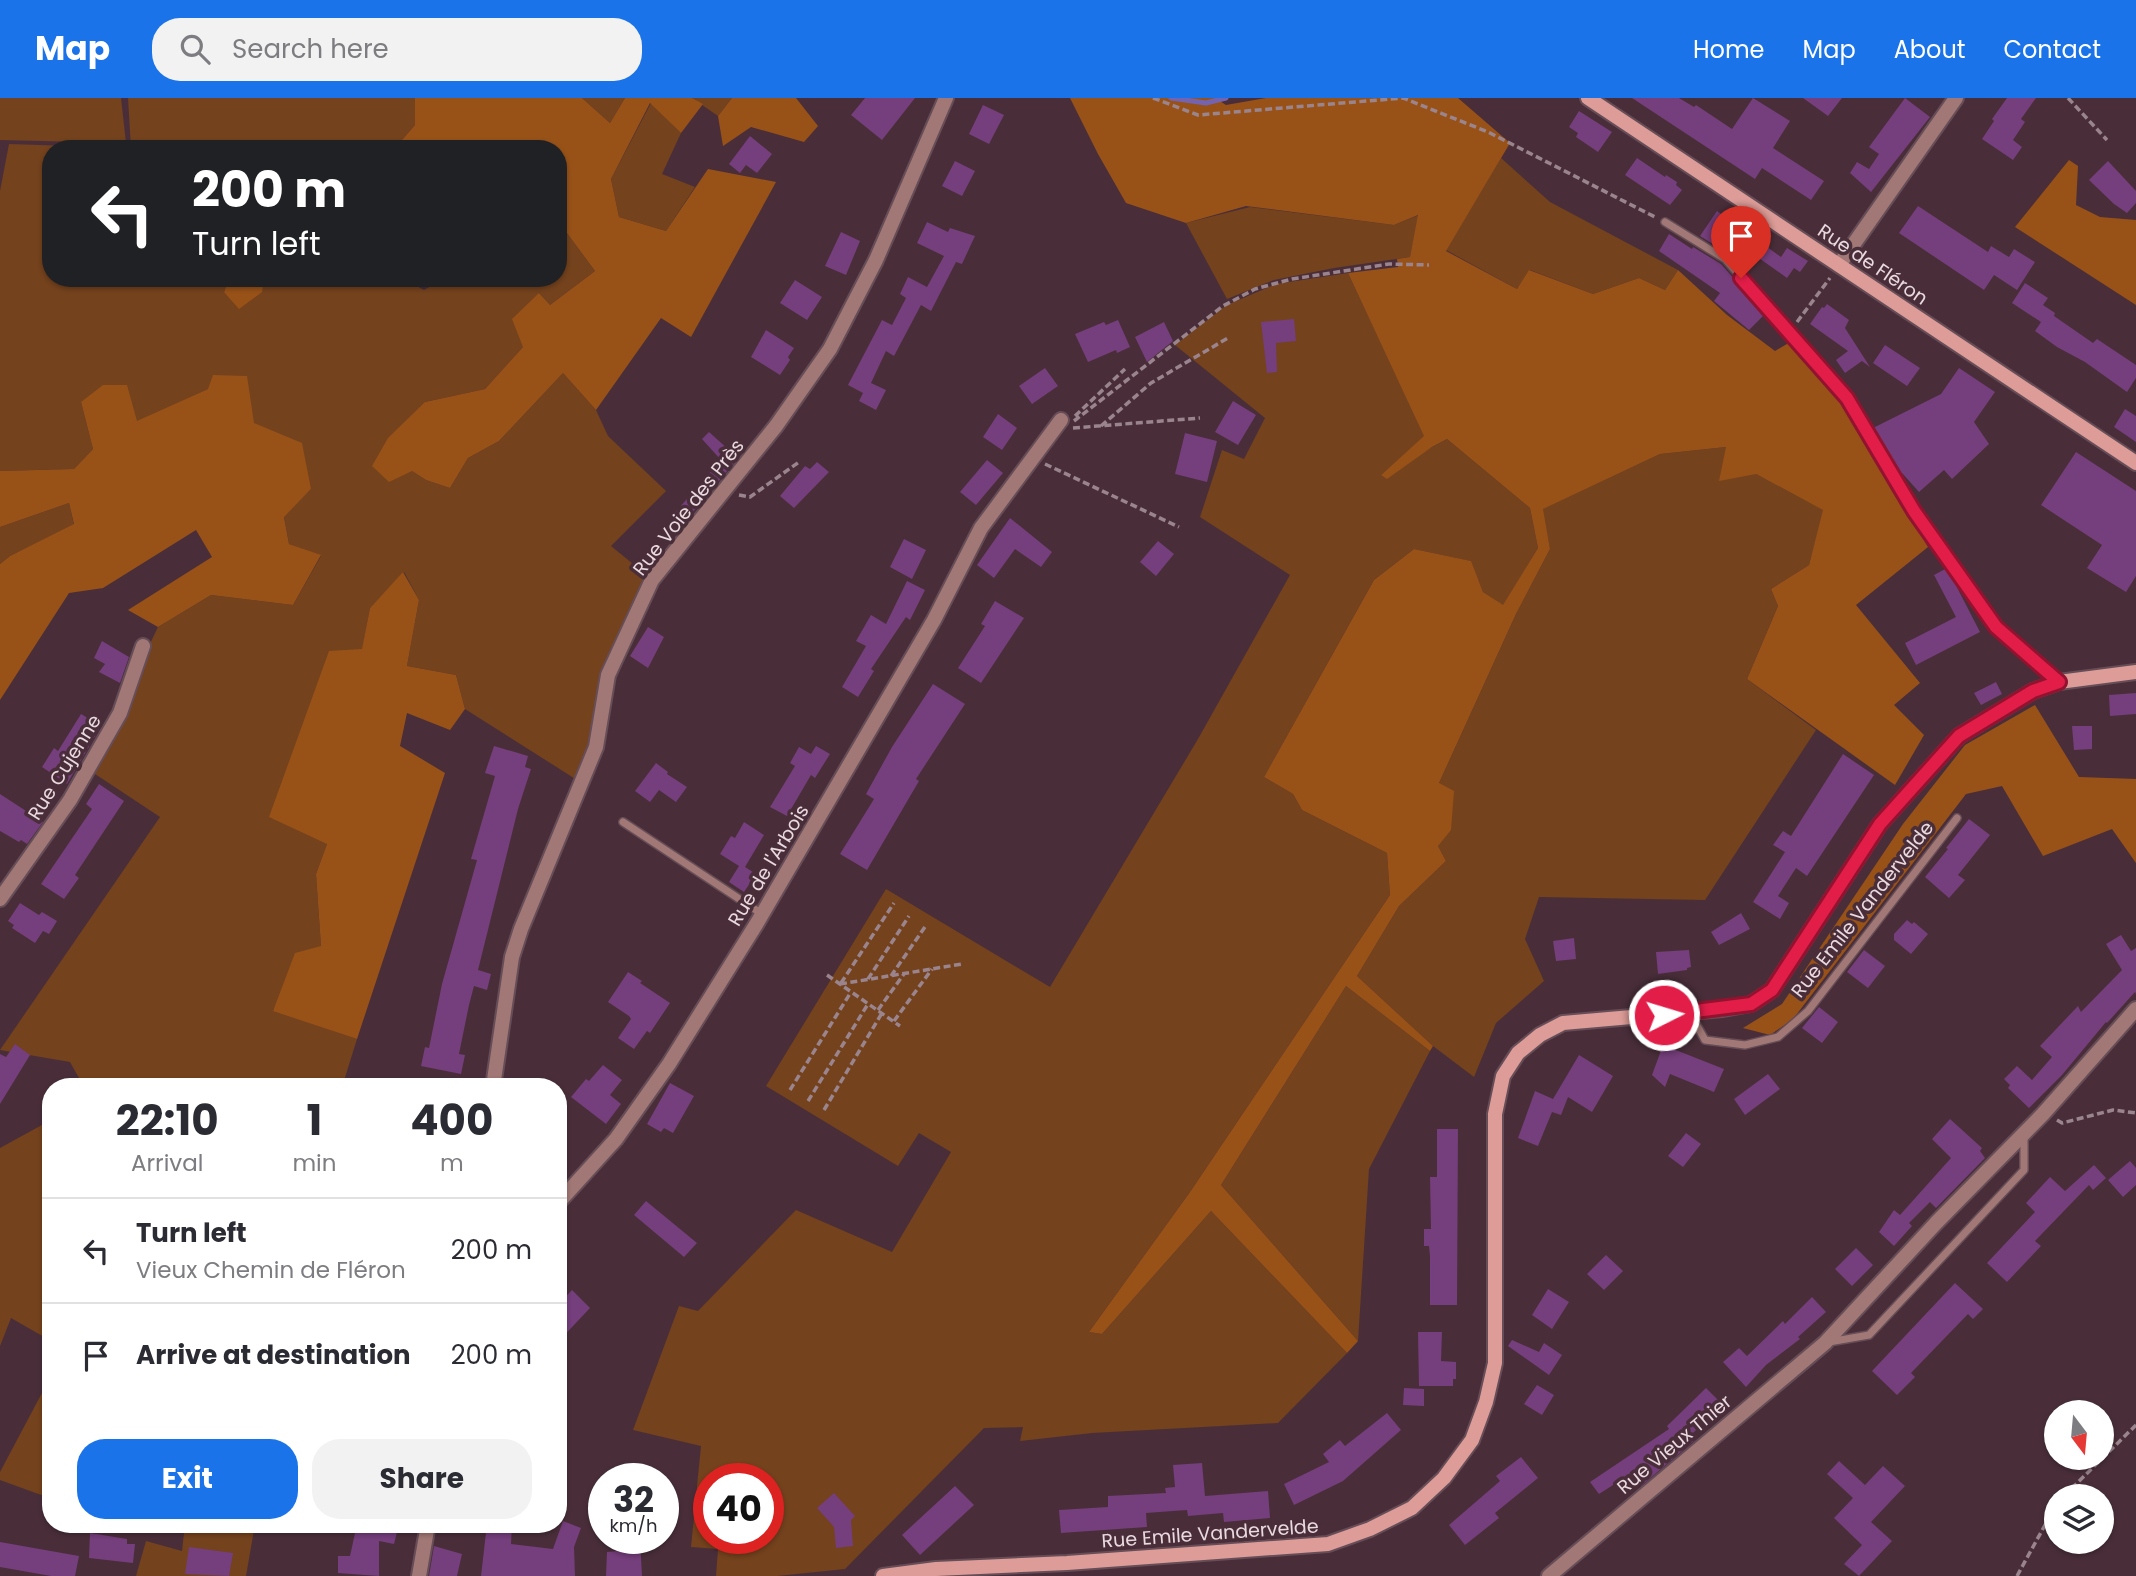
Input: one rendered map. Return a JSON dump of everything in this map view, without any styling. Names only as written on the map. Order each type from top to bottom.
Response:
[{"type":"street","name":"Rue Voie des Près","points":[[494,1078],[512,957],[596,747],[608,676],[652,580],[776,426],[830,349],[876,260],[946,98]]},
{"type":"street","name":"Rue de Fléron","points":[[1588,98],[2136,463]]},
{"type":"street","points":[[1839,265],[1954,99]]},
{"type":"street","name":"Rue de l'Arbois","points":[[567,1193],[616,1139],[669,1064],[762,914],[934,620],[981,528],[1061,423]]},
{"type":"street","name":"Rue Cujenne","points":[[0,899],[70,800],[120,713],[143,646]]},
{"type":"street","points":[[1690,1013],[1751,1004],[1772,990],[1880,824],[1959,736],[2033,691],[2059,682],[2136,672]]},
{"type":"street","name":"Rue Vieux Thier","points":[[1549,1576],[1825,1343],[2024,1133],[2136,1009]]},
{"type":"street","name":"Rue Emile Vandervelde","points":[[883,1576],[936,1569],[1067,1563],[1328,1544],[1370,1529],[1412,1508],[1444,1478],[1472,1440],[1486,1402],[1495,1363],[1495,1114],[1503,1076],[1518,1053],[1540,1035],[1563,1023],[1690,1013]]},
{"type":"street","points":[[419,1576],[426,1533]]},
{"type":"lane","points":[[1665,222],[1725,260],[1847,398],[1914,511],[1996,627],[2059,682]]},
{"type":"lane","name":"Rue Emile Vandervelde","points":[[1690,1013],[1705,1040],[1745,1045],[1778,1037],[1808,1011],[1957,818]]},
{"type":"lane","points":[[622,822],[762,914]]},
{"type":"lane","name":"Rue Vieux Thier","points":[[1825,1343],[1869,1335],[2024,1170],[2024,1133]]},
{"type":"path","points":[[1153,98],[1198,115],[1403,98],[1488,132],[1665,222]]},
{"type":"path","points":[[2068,98],[2107,140]]},
{"type":"path","points":[[1061,423],[1074,421],[1223,306],[1255,289],[1292,278],[1389,264],[1429,265]]},
{"type":"path","points":[[1789,332],[1839,265]]},
{"type":"path","points":[[1101,426],[1151,383],[1228,338]]},
{"type":"path","points":[[1061,423],[1125,369]]},
{"type":"path","points":[[1061,423],[1101,426],[1199,418]]},
{"type":"path","points":[[1032,458],[1180,527]]},
{"type":"path","points":[[721,494],[750,497],[799,462]]},
{"type":"path","points":[[840,984],[894,903]]},
{"type":"path","points":[[868,980],[909,916]]},
{"type":"path","points":[[891,976],[925,927]]},
{"type":"path","points":[[840,984],[962,964]]},
{"type":"path","points":[[893,1021],[932,969]]},
{"type":"path","points":[[824,1110],[904,974]]},
{"type":"path","points":[[827,975],[900,1026]]},
{"type":"path","points":[[790,1090],[850,992]]},
{"type":"path","points":[[808,1101],[868,1004]]},
{"type":"path","points":[[2062,1123],[2113,1110],[2136,1113]]},
{"type":"path","points":[[2076,1484],[2136,1425]]},
{"type":"path","points":[[2017,1576],[2044,1527]]},
{"type":"shaded area","points":[[0,98],[121,98],[126,140],[0,140]]},
{"type":"shaded area","points":[[128,98],[415,98],[415,125],[402,140],[131,140]]},
{"type":"shaded area","points":[[415,98],[582,98],[610,123],[625,98],[692,98],[703,104],[681,133],[650,103],[611,179],[619,217],[666,231],[708,169],[776,182],[691,337],[661,318],[596,410],[563,373],[499,441],[468,458],[450,488],[426,480],[412,471],[389,482],[372,466],[388,438],[425,402],[485,389],[523,347],[512,319],[539,293],[550,305],[595,271],[567,233],[567,140],[402,140],[415,125]]},
{"type":"shaded area","points":[[582,98],[625,98],[610,123]]},
{"type":"shaded area","points":[[692,98],[732,98],[718,116]]},
{"type":"shaded area","points":[[732,98],[796,98],[818,126],[804,142],[751,127],[723,146],[718,116]]},
{"type":"shaded area","points":[[1070,98],[1215,98],[1226,105],[1266,98],[1458,98],[1510,143],[1446,251],[1517,289],[1529,270],[1593,294],[1639,278],[1665,290],[1678,270],[1727,315],[1775,351],[1792,341],[1856,422],[1928,547],[1856,605],[1920,683],[1894,705],[1924,735],[1895,785],[1747,679],[1778,606],[1771,589],[1809,565],[1823,510],[1756,474],[1719,481],[1726,447],[1660,454],[1543,509],[1550,549],[1516,614],[1439,783],[1454,791],[1451,830],[1438,846],[1446,861],[1399,906],[1357,976],[1433,1046],[1430,1051],[1346,986],[1221,1185],[1358,1341],[1347,1353],[1211,1211],[1102,1334],[1089,1332],[1190,1192],[1390,895],[1387,853],[1302,810],[1293,794],[1264,777],[1374,580],[1414,549],[1471,561],[1483,592],[1503,605],[1538,548],[1530,508],[1447,439],[1387,479],[1381,475],[1424,436],[1348,273],[1398,267],[1397,259],[1410,257],[1418,215],[1394,225],[1246,206],[1186,223],[1126,203]]},
{"type":"shaded area","points":[[651,103],[681,133],[662,174],[695,187],[666,231],[619,217],[611,179]]},
{"type":"shaded area","points":[[9,144],[42,145],[42,287],[226,287],[224,292],[261,292],[262,287],[418,287],[424,290],[429,287],[567,287],[567,233],[595,271],[550,305],[539,293],[523,347],[485,389],[425,402],[412,471],[426,480],[450,488],[468,458],[499,441],[563,373],[596,410],[608,436],[666,491],[611,546],[649,577],[577,780],[465,709],[456,675],[407,666],[419,600],[404,572],[370,608],[327,844],[316,874],[321,946],[273,1010],[357,1039],[345,1078],[79,1078],[70,1062],[0,1050],[160,817],[89,770],[158,627],[211,595],[293,605],[321,556],[289,544],[284,516],[311,489],[254,423],[208,389],[137,422],[81,402],[93,449],[74,469],[0,471],[0,191]]},
{"type":"shaded area","points":[[1501,158],[1550,202],[1678,270],[1665,290],[1639,278],[1593,294],[1530,270],[1517,289],[1446,250]]},
{"type":"shaded area","points":[[2069,160],[2078,166],[2076,205],[2100,217],[2136,220],[2136,305],[2015,227]]},
{"type":"shaded area","points":[[1250,207],[1394,225],[1419,215],[1410,257],[1274,280],[1227,299],[1186,223]]},
{"type":"shaded area","points":[[1348,273],[1425,436],[1381,475],[1447,439],[1530,508],[1538,548],[1503,606],[1483,592],[1470,561],[1414,549],[1374,580],[1264,777],[1293,794],[1302,810],[1387,853],[1390,895],[1190,1192],[1089,1332],[1102,1334],[1211,1211],[1347,1353],[1278,1423],[1092,1433],[1020,1441],[1023,1427],[984,1428],[845,1569],[777,1576],[716,1576],[718,1554],[784,1554],[784,1463],[699,1463],[701,1446],[633,1430],[679,1306],[698,1311],[796,1210],[892,1252],[951,1152],[919,1133],[898,1166],[766,1086],[886,889],[1050,987],[1198,739],[1290,575],[1200,517],[1222,450],[1244,459],[1265,418],[1175,345],[1227,305],[1276,284]]},
{"type":"shaded area","points":[[226,287],[263,287],[262,292],[239,309],[224,292]]},
{"type":"shaded area","points":[[213,375],[247,376],[254,423],[302,443],[311,489],[284,517],[289,544],[321,555],[293,605],[211,595],[158,627],[128,610],[212,557],[196,530],[103,588],[69,593],[0,700],[0,564],[10,556],[74,524],[69,503],[0,527],[0,471],[74,469],[93,449],[81,402],[103,385],[127,385],[137,421],[208,389]]},
{"type":"shaded area","points":[[1726,447],[1756,474],[1824,510],[1809,565],[1771,589],[1778,606],[1747,679],[1816,730],[1705,900],[1539,897],[1525,939],[1544,981],[1496,1023],[1474,1077],[1433,1046],[1357,976],[1399,906],[1446,861],[1438,846],[1439,783],[1516,614],[1550,549],[1542,509],[1660,454]]},
{"type":"shaded area","points":[[69,503],[74,525],[10,556],[0,564],[0,527]]},
{"type":"shaded area","points":[[403,572],[419,600],[407,666],[456,675],[465,709],[450,730],[407,713],[400,746],[445,773],[357,1039],[273,1011],[295,953],[321,946],[316,874],[327,844],[269,817],[329,651],[362,649],[370,608]]},
{"type":"shaded area","points":[[2035,705],[2079,777],[2136,779],[2136,863],[2112,829],[2043,856],[2002,786],[1966,794],[1793,1019],[1770,1035],[1743,1028],[1782,1004],[1903,824],[1965,745]]},
{"type":"shaded area","points":[[1346,986],[1430,1051],[1369,1169],[1358,1341],[1221,1185]]},
{"type":"shaded area","points":[[42,1125],[42,1336],[11,1318],[0,1346],[0,1148]]},
{"type":"shaded area","points":[[42,1393],[42,1495],[0,1480],[0,1472]]},
{"type":"shaded area","points":[[184,1533],[253,1533],[246,1576],[136,1576],[146,1541],[182,1551]]},
{"type":"building","points":[[865,98],[915,98],[882,140],[851,115]]},
{"type":"building","points":[[1632,98],[1679,98],[1694,107],[1696,105],[1732,129],[1753,98],[1790,121],[1773,148],[1824,181],[1811,200],[1762,168],[1755,179]]},
{"type":"building","points":[[1803,98],[1842,98],[1828,116]]},
{"type":"building","points":[[1905,98],[1930,117],[1871,192],[1850,173],[1857,162],[1869,169],[1879,154],[1869,147]]},
{"type":"building","points":[[2007,98],[2036,98],[2021,119],[2025,122],[2013,140],[2022,147],[2013,160],[1982,139]]},
{"type":"building","points":[[983,105],[1004,115],[989,144],[969,134]]},
{"type":"building","points":[[1579,111],[1612,132],[1598,152],[1576,137],[1578,133],[1569,127]]},
{"type":"building","points":[[750,136],[772,154],[757,173],[746,165],[740,173],[729,164]]},
{"type":"building","points":[[1637,158],[1677,182],[1676,185],[1682,190],[1670,205],[1625,175]]},
{"type":"building","points":[[955,161],[975,171],[962,196],[942,186]]},
{"type":"building","points":[[2108,161],[2136,191],[2136,203],[2127,213],[2089,180]]},
{"type":"building","points":[[1918,206],[1988,252],[1991,246],[2009,257],[2014,249],[2035,262],[2017,290],[1994,275],[1984,290],[1899,233]]},
{"type":"building","points":[[1717,211],[1781,257],[1787,248],[1808,261],[1800,272],[1794,268],[1787,278],[1756,256],[1745,273],[1729,254],[1700,236]]},
{"type":"building","points":[[927,222],[948,232],[950,228],[975,236],[962,264],[956,262],[931,311],[921,305],[894,356],[886,351],[871,383],[886,390],[876,410],[859,401],[863,393],[848,385],[882,320],[892,325],[906,298],[900,294],[908,277],[927,287],[944,256],[917,243]]},
{"type":"building","points":[[841,232],[860,241],[846,275],[825,266]]},
{"type":"building","points":[[1669,234],[1721,264],[1765,314],[1749,330],[1714,301],[1720,293],[1659,251]]},
{"type":"building","points":[[795,280],[822,297],[807,320],[780,303]]},
{"type":"building","points":[[2025,283],[2048,298],[2043,305],[2055,313],[2054,316],[2093,343],[2097,339],[2136,365],[2136,378],[2127,392],[2035,331],[2041,322],[2012,303]]},
{"type":"building","points":[[1827,304],[1849,320],[1845,328],[1870,367],[1862,361],[1845,373],[1836,360],[1848,351],[1810,324]]},
{"type":"building","points":[[1294,319],[1296,341],[1276,343],[1277,372],[1267,373],[1261,322]]},
{"type":"building","points":[[1118,320],[1130,347],[1088,362],[1075,334],[1104,322],[1106,325]]},
{"type":"building","points":[[1164,322],[1173,341],[1147,362],[1135,337]]},
{"type":"building","points":[[766,330],[794,348],[780,375],[751,357]]},
{"type":"building","points":[[1885,345],[1920,368],[1907,386],[1873,363]]},
{"type":"building","points":[[1045,368],[1058,386],[1032,404],[1019,386]]},
{"type":"building","points":[[1959,368],[1995,392],[1974,422],[1989,444],[1952,479],[1944,470],[1919,492],[1902,473],[1900,474],[1873,428],[1941,394]]},
{"type":"building","points":[[1233,401],[1256,415],[1238,445],[1215,432]]},
{"type":"building","points":[[2125,409],[2136,416],[2136,442],[2114,427]]},
{"type":"building","points":[[998,414],[1017,428],[1002,450],[983,437]]},
{"type":"building","points":[[709,432],[738,458],[682,525],[672,516],[721,460],[702,439]]},
{"type":"building","points":[[1185,433],[1217,441],[1207,482],[1175,474]]},
{"type":"building","points":[[2076,452],[2136,491],[2136,576],[2126,592],[2087,568],[2102,545],[2041,505]]},
{"type":"building","points":[[987,460],[1003,473],[976,505],[960,492]]},
{"type":"building","points":[[817,462],[829,472],[794,508],[780,496],[805,466],[810,469]]},
{"type":"building","points":[[1010,518],[1052,552],[1041,567],[1015,549],[994,578],[977,565]]},
{"type":"building","points":[[904,539],[926,550],[912,579],[890,567]]},
{"type":"building","points":[[1158,541],[1174,554],[1156,576],[1140,562]]},
{"type":"building","points":[[1947,568],[1980,632],[1916,665],[1905,643],[1956,617],[1934,575]]},
{"type":"building","points":[[907,581],[925,590],[910,620],[906,617],[871,669],[874,671],[858,697],[842,687],[866,646],[856,641],[871,615],[886,624]]},
{"type":"building","points":[[995,601],[1024,618],[981,683],[958,668],[985,626],[981,624]]},
{"type":"building","points":[[648,627],[664,637],[648,668],[630,656]]},
{"type":"building","points":[[102,641],[129,657],[120,683],[99,672],[105,664],[94,658]]},
{"type":"building","points":[[1996,682],[2002,694],[1981,705],[1974,693]]},
{"type":"building","points":[[933,684],[965,704],[916,779],[919,781],[867,870],[840,854],[874,799],[866,794],[892,747]]},
{"type":"building","points":[[2136,693],[2136,714],[2110,716],[2109,695]]},
{"type":"building","points":[[81,714],[101,726],[67,784],[42,767],[54,748],[58,751]]},
{"type":"building","points":[[2072,726],[2092,726],[2092,749],[2074,750]]},
{"type":"building","points":[[494,746],[528,756],[525,767],[531,769],[518,809],[478,970],[491,974],[487,990],[474,986],[469,1005],[459,1054],[465,1055],[461,1074],[421,1066],[425,1047],[429,1048],[442,984],[477,860],[471,859],[495,776],[485,773]]},
{"type":"building","points":[[816,746],[830,754],[815,778],[811,775],[787,816],[770,807],[795,766],[790,763],[799,747],[811,754]]},
{"type":"building","points":[[1843,754],[1874,775],[1807,876],[1796,868],[1778,896],[1789,903],[1780,919],[1753,902],[1785,852],[1773,845],[1783,831],[1791,836]]},
{"type":"building","points":[[656,763],[687,787],[676,802],[659,790],[650,802],[635,791]]},
{"type":"building","points":[[99,784],[124,801],[75,875],[79,878],[64,899],[41,884],[92,809],[86,804]]},
{"type":"building","points":[[0,794],[43,822],[27,844],[0,831]]},
{"type":"building","points":[[1969,819],[1990,835],[1958,875],[1965,880],[1949,898],[1925,877]]},
{"type":"building","points":[[744,822],[764,835],[745,867],[756,874],[744,892],[729,882],[739,866],[720,854],[731,836],[735,838]]},
{"type":"building","points":[[20,903],[39,915],[42,912],[57,921],[49,934],[43,931],[35,943],[12,928],[14,925],[8,921]]},
{"type":"building","points":[[1741,913],[1750,929],[1719,945],[1711,932]]},
{"type":"building","points":[[1907,920],[1912,924],[1914,922],[1928,934],[1911,954],[1894,940],[1894,934]]},
{"type":"building","points":[[2121,935],[2131,951],[2136,948],[2136,994],[2135,992],[2106,1022],[2062,1075],[2029,1108],[2008,1088],[2010,1085],[2004,1079],[2017,1066],[2032,1080],[2052,1057],[2040,1046],[2078,1006],[2081,1012],[2122,970],[2106,944]]},
{"type":"building","points":[[1574,938],[1576,959],[1556,961],[1553,941]]},
{"type":"building","points":[[1689,950],[1691,967],[1687,970],[1658,974],[1656,952]]},
{"type":"building","points":[[1864,950],[1885,966],[1868,988],[1847,972]]},
{"type":"building","points":[[628,972],[670,1003],[650,1033],[647,1031],[634,1049],[618,1038],[631,1019],[608,1002]]},
{"type":"building","points":[[1819,1007],[1838,1022],[1822,1043],[1802,1028]]},
{"type":"building","points":[[15,1044],[30,1055],[0,1104],[0,1054],[6,1057]]},
{"type":"building","points":[[1663,1045],[1724,1069],[1714,1092],[1670,1074],[1665,1087],[1652,1075]]},
{"type":"building","points":[[1579,1055],[1613,1076],[1592,1112],[1568,1097],[1561,1115],[1552,1112],[1538,1146],[1518,1138],[1535,1091],[1553,1099]]},
{"type":"building","points":[[603,1065],[622,1080],[610,1095],[621,1104],[606,1124],[571,1097],[586,1079],[589,1081]]},
{"type":"building","points":[[1768,1074],[1780,1089],[1745,1115],[1734,1099]]},
{"type":"building","points":[[670,1083],[694,1096],[673,1133],[664,1128],[661,1132],[647,1124]]},
{"type":"building","points":[[1950,1119],[1982,1148],[1980,1151],[1985,1158],[1936,1208],[1930,1202],[1909,1223],[1912,1226],[1894,1246],[1879,1232],[1894,1210],[1900,1215],[1951,1158],[1932,1139]]},
{"type":"building","points":[[1437,1129],[1458,1129],[1457,1305],[1430,1305],[1430,1256],[1429,1246],[1424,1246],[1424,1229],[1431,1229],[1430,1177],[1437,1177]]},
{"type":"building","points":[[1686,1133],[1701,1144],[1683,1167],[1668,1156]]},
{"type":"building","points":[[2130,1161],[2136,1168],[2136,1185],[2123,1197],[2108,1180]]},
{"type":"building","points":[[2094,1165],[2106,1178],[2093,1190],[2089,1185],[2035,1241],[2041,1246],[2007,1282],[1987,1263],[2035,1212],[2026,1203],[2050,1177],[2065,1191]]},
{"type":"building","points":[[646,1201],[697,1243],[684,1257],[634,1215]]},
{"type":"building","points":[[1856,1248],[1873,1265],[1852,1286],[1835,1269]]},
{"type":"building","points":[[1606,1255],[1623,1271],[1604,1290],[1587,1274]]},
{"type":"building","points":[[1955,1283],[1983,1309],[1973,1319],[1968,1314],[1911,1373],[1915,1377],[1897,1395],[1872,1371]]},
{"type":"building","points":[[1548,1289],[1569,1302],[1552,1329],[1532,1315]]},
{"type":"building","points":[[572,1290],[590,1308],[567,1332],[567,1295]]},
{"type":"building","points":[[1812,1297],[1826,1312],[1798,1337],[1800,1339],[1766,1365],[1746,1387],[1723,1362],[1739,1348],[1747,1356]]},
{"type":"building","points":[[1418,1332],[1442,1332],[1441,1361],[1456,1362],[1456,1379],[1453,1379],[1453,1386],[1419,1386]]},
{"type":"building","points":[[1512,1340],[1539,1352],[1544,1343],[1562,1355],[1549,1375],[1508,1346]]},
{"type":"building","points":[[1537,1385],[1554,1395],[1542,1415],[1524,1404]]},
{"type":"building","points":[[1404,1388],[1424,1389],[1424,1406],[1403,1405]]},
{"type":"building","points":[[1706,1388],[1722,1404],[1692,1434],[1695,1440],[1641,1486],[1632,1473],[1599,1494],[1590,1482],[1669,1429],[1667,1426]]},
{"type":"building","points":[[1387,1413],[1401,1430],[1343,1481],[1294,1505],[1284,1484],[1329,1462],[1323,1454],[1340,1440],[1345,1446]]},
{"type":"building","points":[[1521,1457],[1538,1478],[1495,1513],[1499,1518],[1465,1545],[1449,1525],[1500,1481],[1496,1476]]},
{"type":"building","points":[[1839,1461],[1865,1485],[1883,1466],[1905,1486],[1871,1522],[1892,1541],[1859,1576],[1844,1564],[1862,1545],[1834,1518],[1853,1498],[1827,1474]]},
{"type":"building","points":[[1202,1463],[1205,1496],[1268,1491],[1270,1518],[1224,1522],[1223,1513],[1188,1516],[1187,1510],[1146,1513],[1147,1527],[1061,1533],[1059,1510],[1108,1507],[1108,1496],[1166,1493],[1165,1488],[1175,1487],[1173,1465]]},
{"type":"building","points":[[955,1486],[974,1505],[920,1555],[902,1535]]},
{"type":"building","points":[[834,1493],[855,1516],[851,1520],[853,1546],[836,1548],[834,1527],[817,1508]]},
{"type":"building","points":[[567,1523],[581,1528],[574,1547],[575,1576],[481,1576],[486,1533],[512,1533],[511,1544],[553,1549],[559,1533],[567,1533]]},
{"type":"building","points":[[90,1533],[127,1539],[127,1544],[135,1544],[133,1563],[89,1558]]},
{"type":"building","points":[[355,1533],[397,1533],[394,1544],[379,1541],[379,1576],[338,1573],[338,1556],[350,1556]]},
{"type":"building","points":[[0,1542],[79,1556],[75,1576],[51,1576],[0,1567]]},
{"type":"building","points":[[434,1546],[462,1554],[457,1576],[429,1576]]},
{"type":"building","points":[[189,1547],[233,1553],[229,1576],[185,1574]]},
{"type":"building","points":[[607,1554],[641,1554],[642,1576],[606,1576]]},
{"type":"waterway","points":[[1171,98],[1206,103],[1226,98]]},
{"type":"route","points":[[1664,1015],[1751,1004],[1772,990],[1880,824],[1959,736],[2033,691],[2059,682],[1996,627],[1914,511],[1847,398],[1741,278]]}]
